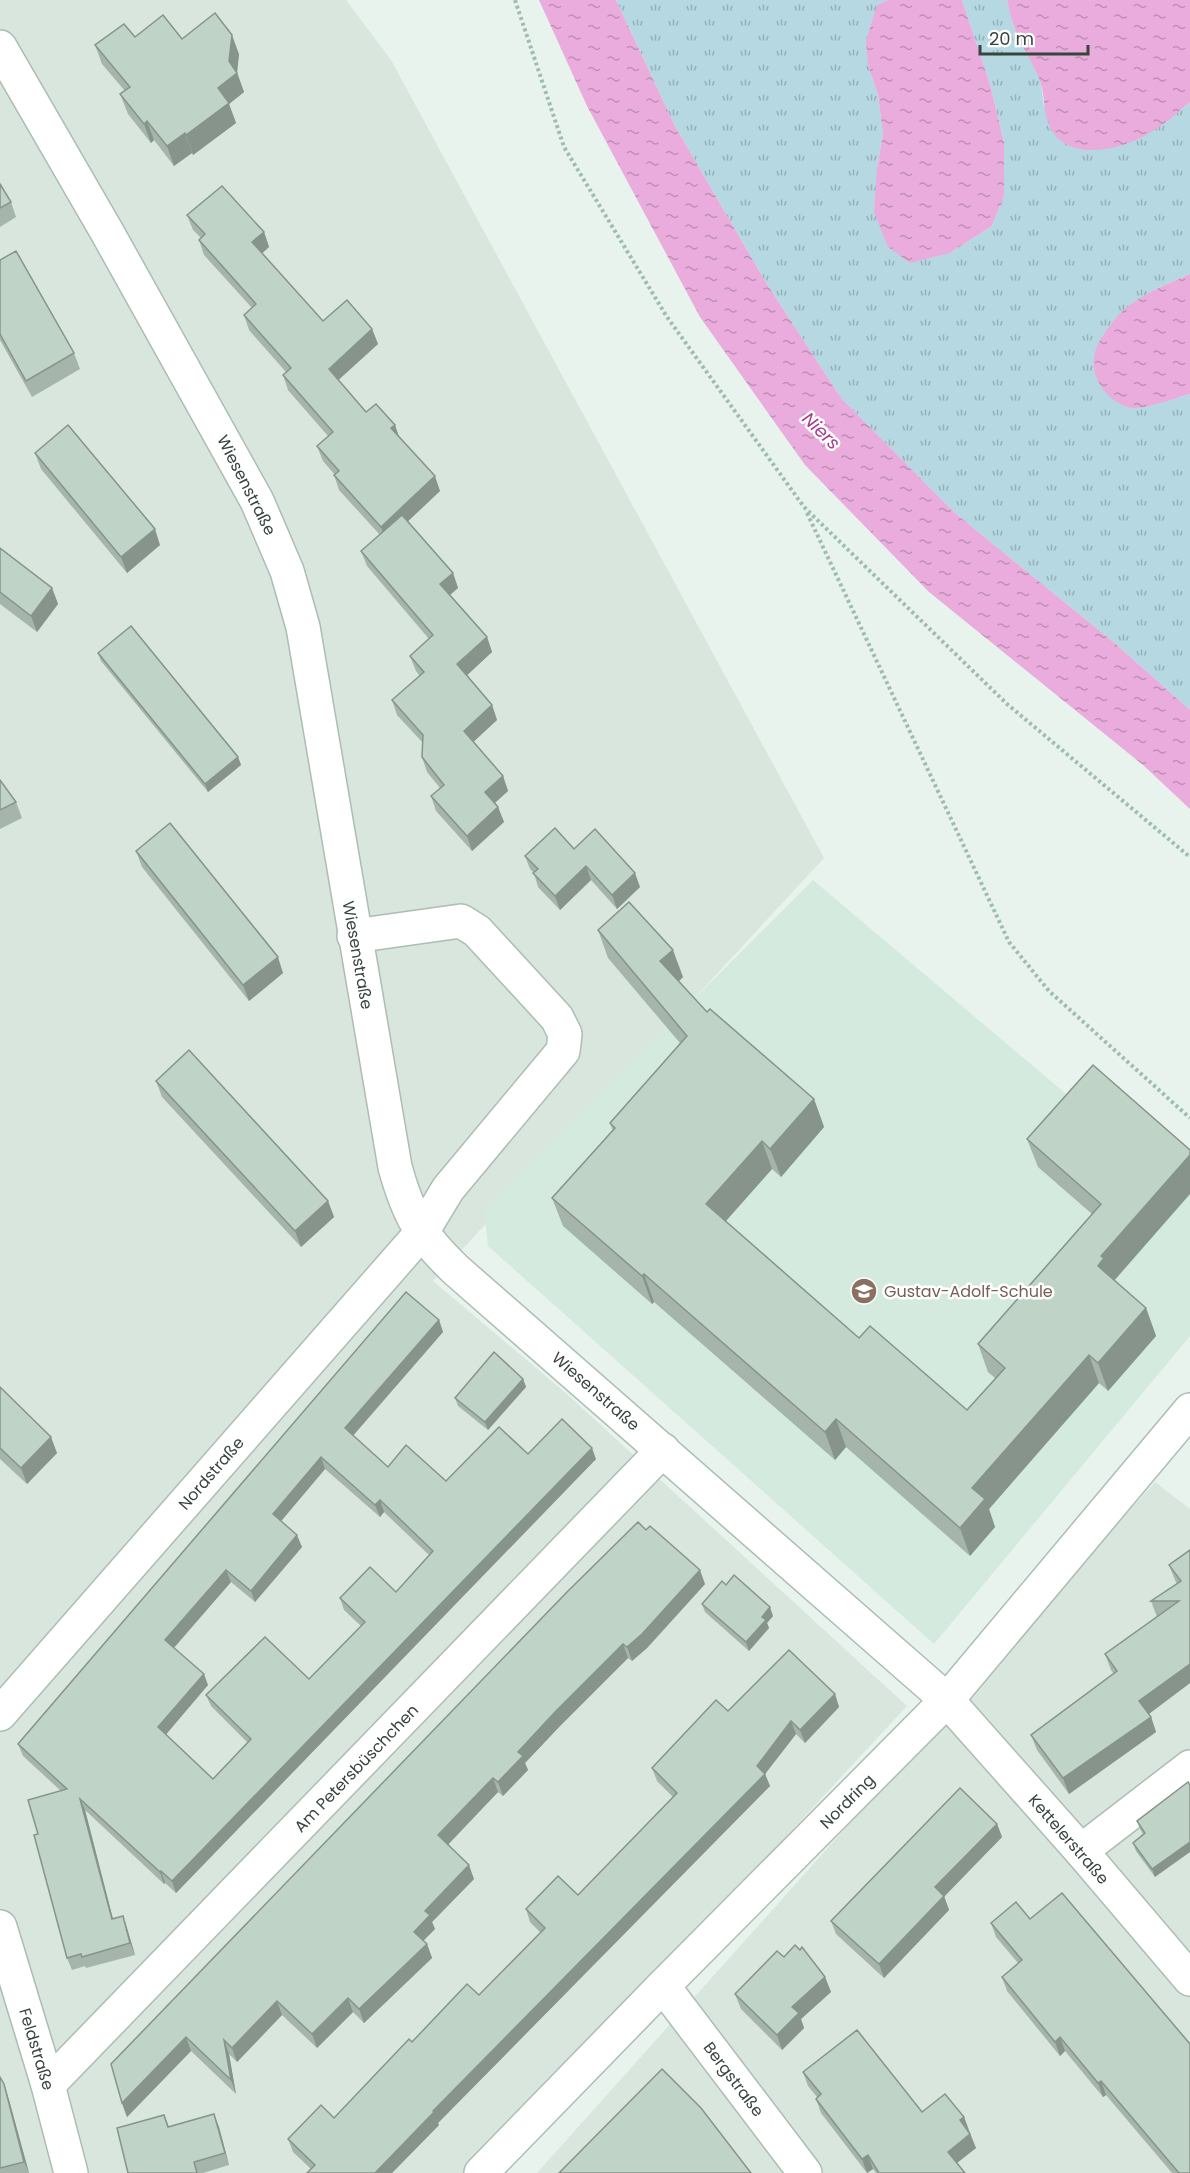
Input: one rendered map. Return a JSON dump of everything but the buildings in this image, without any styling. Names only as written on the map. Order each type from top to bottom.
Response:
[{"type":"street","name":"Wiesenstraße","points":[[0,47],[159,323],[252,492],[287,571],[303,627],[395,1167],[405,1202],[422,1232],[435,1250],[456,1269],[947,1700]]},
{"type":"street","name":"Nordstraße","points":[[0,1714],[422,1232],[448,1189],[563,1051],[565,1034],[549,1009],[477,931],[461,921],[354,936]]},
{"type":"street","name":"Nordring","points":[[482,2173],[663,1986],[947,1700],[1190,1410]]},
{"type":"street","name":"Am Petersbüschchen","points":[[48,2085],[663,1450]]},
{"type":"street","name":"Kettelerstraße","points":[[947,1700],[1081,1851],[1190,1979]]},
{"type":"street","points":[[1081,1851],[1190,1767]]},
{"type":"street","name":"Feldstraße","points":[[0,1927],[48,2085],[71,2173]]},
{"type":"street","name":"Bergstraße","points":[[663,1986],[805,2173]]},
{"type":"path","points":[[514,0],[564,147],[667,317],[804,507],[1007,704],[1190,857]]},
{"type":"path","points":[[804,507],[1009,942],[1049,991],[1190,1118]]},
{"type":"shaded area","points":[[0,0],[346,0],[391,60],[824,858],[433,1281],[568,1395],[907,1706],[474,2173],[0,2173]]},
{"type":"shaded area","name":"Gustav-Adolf-Schule","points":[[813,880],[1078,1104],[1190,1161],[1190,1336],[934,1644],[488,1246],[484,1209]]},
{"type":"shaded area","points":[[1155,1482],[1190,1509],[1190,2173],[537,2173]]},
{"type":"green space","points":[[616,0],[888,0],[877,5],[868,65],[878,95],[883,134],[877,168],[950,253],[992,226],[1004,196],[1004,142],[990,84],[962,0],[1007,0],[1014,28],[1040,78],[1044,106],[1115,147],[1155,129],[1190,102],[1190,274],[1163,286],[1131,306],[1102,337],[1178,398],[1190,394],[1190,710],[1117,645],[955,513],[841,398],[765,281],[675,126]]},
{"type":"water","name":"Niers","points":[[539,0],[616,0],[675,126],[765,281],[841,398],[955,513],[1117,645],[1190,710],[1190,809],[1143,765],[929,592],[805,465],[700,317],[587,106]]},
{"type":"water","points":[[888,0],[962,0],[990,84],[1004,142],[1004,196],[992,226],[950,253],[910,263],[888,247],[874,212],[877,168],[883,134],[878,95],[868,65],[866,41],[877,5]]},
{"type":"water","points":[[1007,0],[1190,0],[1190,102],[1158,128],[1123,145],[1096,150],[1070,146],[1059,139],[1048,123],[1040,82],[1016,33]]},
{"type":"water","points":[[1190,274],[1190,394],[1137,408],[1116,402],[1099,383],[1094,367],[1095,353],[1102,337],[1116,318],[1132,304],[1150,292]]},
{"type":"place","name":"Gustav-Adolf-Schule","points":[[864,1291]]}]
